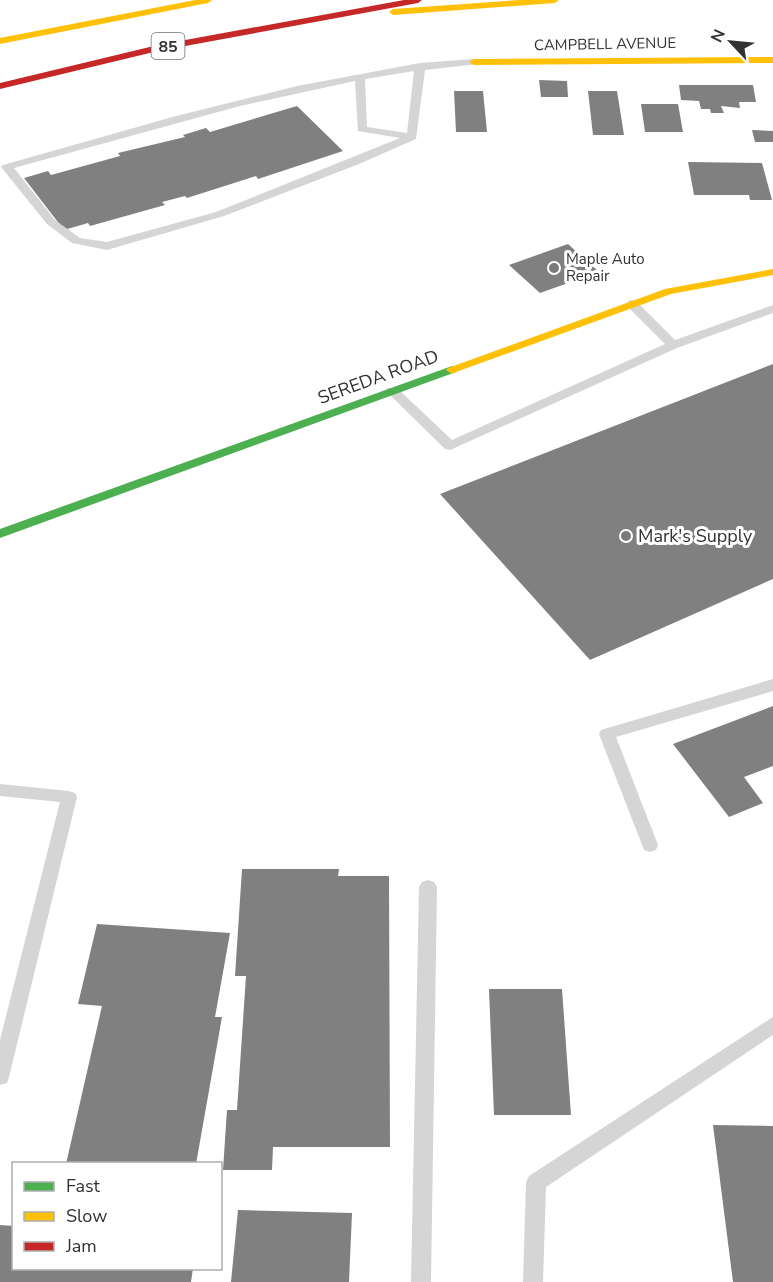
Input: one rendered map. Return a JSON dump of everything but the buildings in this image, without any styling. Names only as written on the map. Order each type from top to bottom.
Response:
[{"type":"main road","name":"85","points":[[0,41],[208,0]]},
{"type":"main road","name":"85","points":[[0,86],[158,48],[418,0]]},
{"type":"main road","name":"85","points":[[338,14],[412,12],[555,0]]},
{"type":"main road","name":"CAMPBELL AVENUE","points":[[474,62],[773,60]]},
{"type":"main road","name":"SEREDA ROAD","points":[[0,534],[669,291],[773,272]]},
{"type":"lane","points":[[412,137],[220,214],[107,246],[76,241],[51,222],[7,167],[285,91],[420,66],[474,62]]},
{"type":"lane","points":[[412,137],[420,66]]},
{"type":"lane","points":[[360,76],[362,129],[412,137]]},
{"type":"lane","points":[[632,304],[672,345]]},
{"type":"lane","points":[[392,391],[450,446],[672,345],[773,309]]},
{"type":"lane","points":[[650,845],[607,734],[773,685]]},
{"type":"lane","points":[[0,790],[69,797],[0,1077]]},
{"type":"lane","points":[[421,1282],[428,887]]},
{"type":"lane","points":[[533,1282],[536,1182],[773,1025]]},
{"type":"traffic: fast","points":[[0,534],[452,370]]},
{"type":"traffic: slow","points":[[0,41],[208,0]]},
{"type":"traffic: slow","points":[[393,12],[555,0]]},
{"type":"traffic: slow","points":[[474,62],[773,60]]},
{"type":"traffic: slow","points":[[452,370],[669,291],[773,272]]},
{"type":"traffic: jam","points":[[0,86],[158,48],[418,0]]},
{"type":"place","name":"Maple Auto Repair","points":[[554,268]]},
{"type":"place","name":"Mark's Supply","points":[[626,536]]}]
